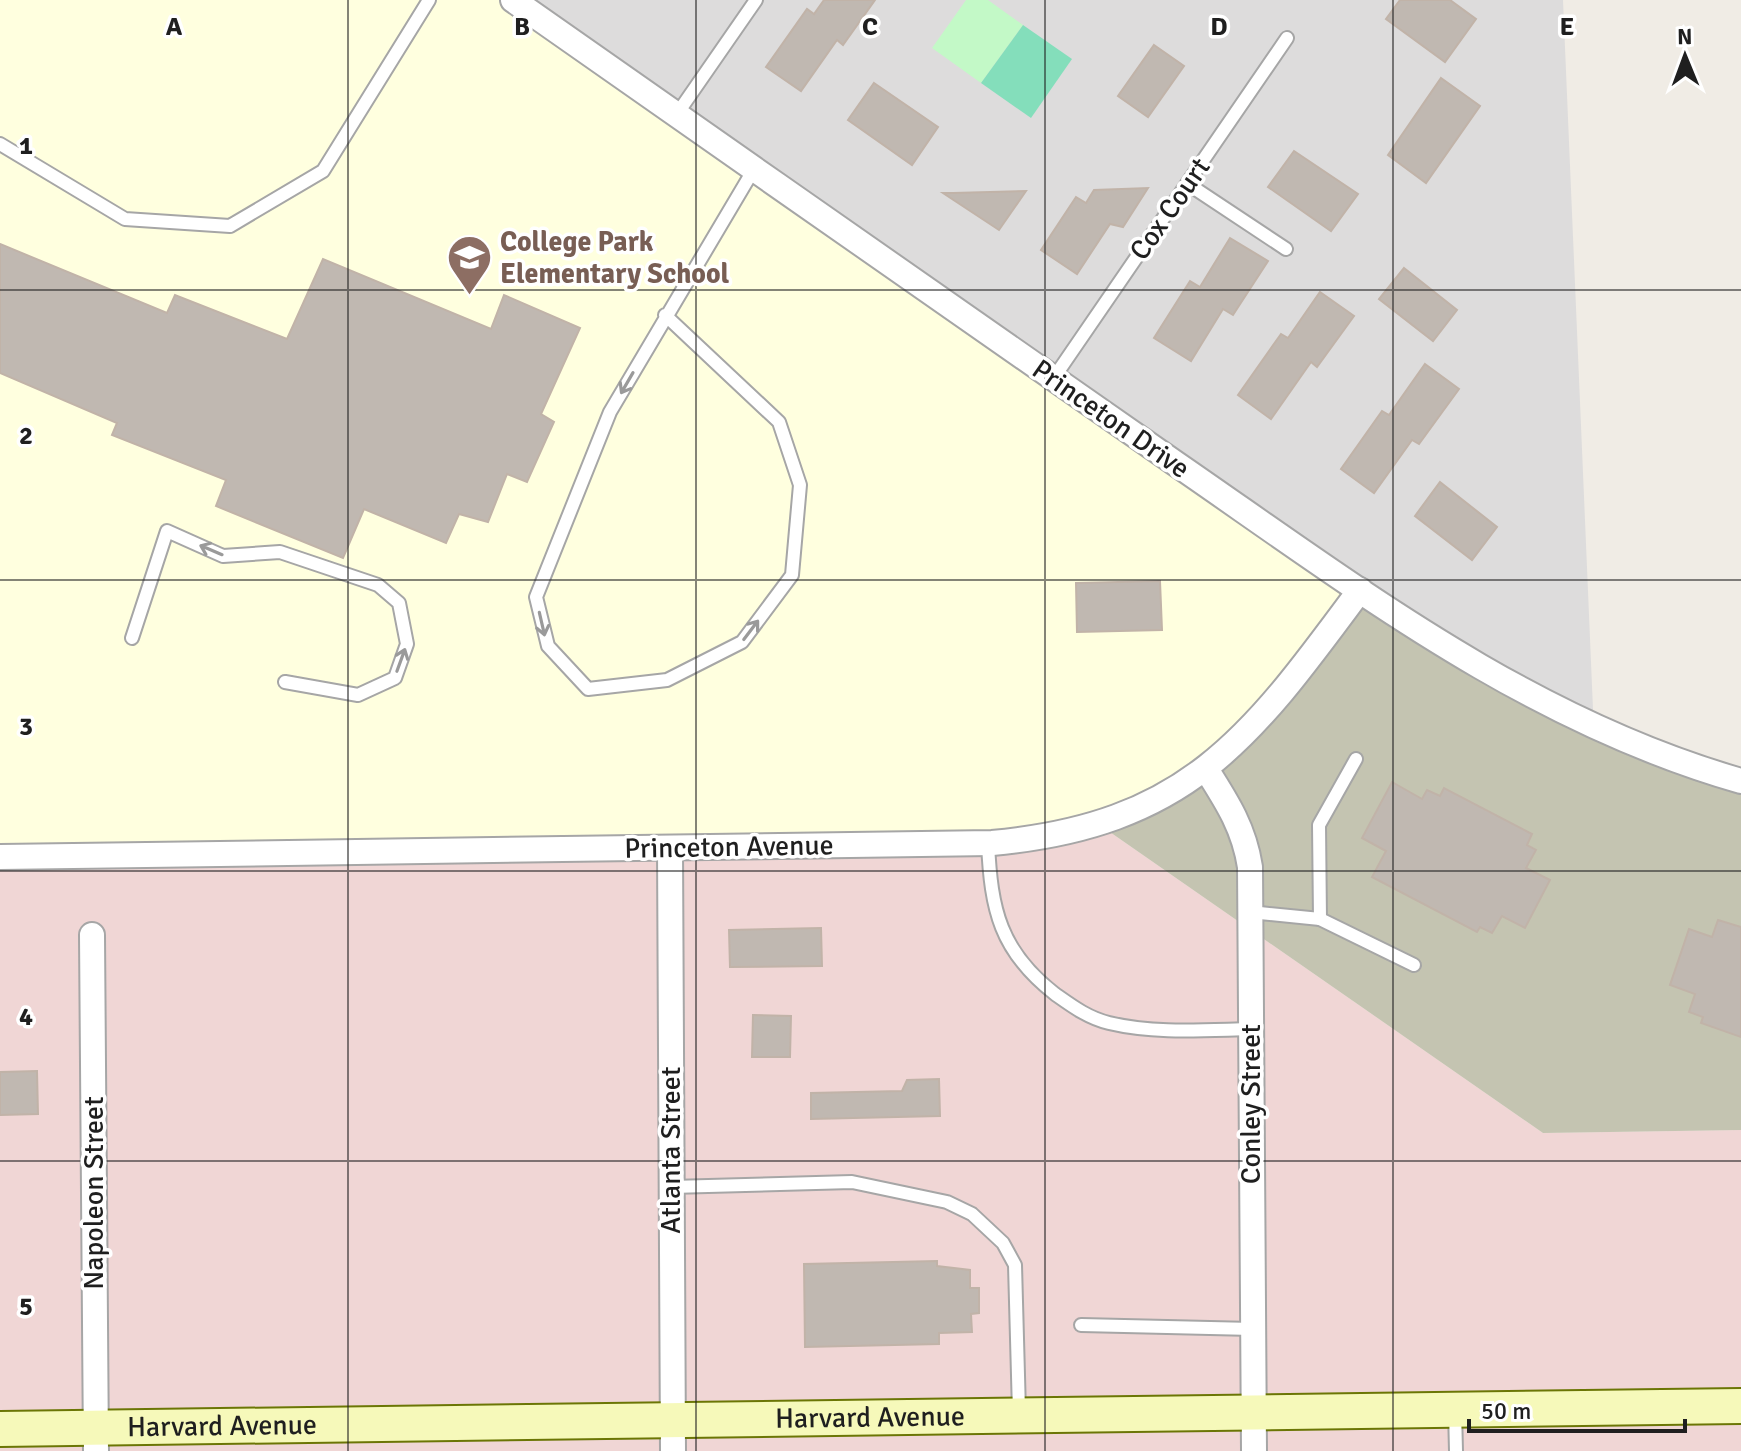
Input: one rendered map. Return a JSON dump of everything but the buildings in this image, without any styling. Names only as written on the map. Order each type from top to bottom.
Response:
[{"type":"street","name":"Princeton Drive","points":[[513,0],[1053,379],[1468,663],[1576,721],[1690,766],[1741,781]]},
{"type":"street","name":"Princeton Avenue","points":[[0,857],[988,843],[1048,838],[1102,824],[1154,801],[1206,769],[1247,735],[1282,695],[1360,590]]},
{"type":"street","name":"Conley Street","points":[[1206,769],[1235,813],[1246,838],[1250,912],[1254,1451]]},
{"type":"street","name":"Atlanta Street","points":[[670,848],[672,1436]]},
{"type":"street","name":"Napoleon Street","points":[[92,935],[96,1439]]},
{"type":"street","name":"Harvard Avenue","points":[[0,1429],[96,1439],[672,1436],[1019,1417],[1741,1406]]},
{"type":"lane","points":[[0,144],[125,219],[230,226],[323,171],[429,0]]},
{"type":"lane","points":[[677,114],[756,0]]},
{"type":"lane","name":"Cox Court","points":[[1053,379],[1287,38]]},
{"type":"lane","points":[[665,315],[779,422],[800,485],[792,575],[742,642],[667,680],[588,689],[548,646],[536,597],[610,412],[665,315],[754,169]]},
{"type":"lane","points":[[1188,184],[1286,249]]},
{"type":"lane","points":[[132,638],[167,531],[223,556],[280,552],[378,585],[399,603],[407,644],[395,678],[358,695],[285,682]]},
{"type":"lane","points":[[1320,919],[1319,825],[1356,759]]},
{"type":"lane","points":[[988,843],[990,890],[1012,951],[1040,982],[1077,1010],[1107,1023],[1159,1031],[1251,1029]]},
{"type":"lane","points":[[1250,912],[1320,919],[1414,965]]},
{"type":"lane","points":[[671,1187],[852,1182],[947,1202],[972,1214],[1003,1243],[1015,1265],[1019,1417]]},
{"type":"lane","points":[[1081,1325],[1253,1329]]},
{"type":"lane","points":[[1455,1410],[1456,1451]]},
{"type":"shaded area","name":"College Park Elementary School","points":[[0,0],[514,0],[1360,595],[1238,741],[1107,830],[0,853]]},
{"type":"shaded area","points":[[512,0],[1563,0],[1594,733],[1360,595]]},
{"type":"shaded area","points":[[1360,595],[1594,733],[1741,779],[1741,1130],[1543,1133],[1107,830],[1238,741]]},
{"type":"shaded area","points":[[1107,830],[1543,1133],[1741,1130],[1741,1451],[0,1451],[0,853]]},
{"type":"green space","points":[[966,0],[988,0],[1023,25],[981,83],[932,48]]},
{"type":"green space","points":[[1023,25],[1072,59],[1031,118],[981,83]]},
{"type":"place","name":"College Park Elementary School","points":[[469,297]]}]
